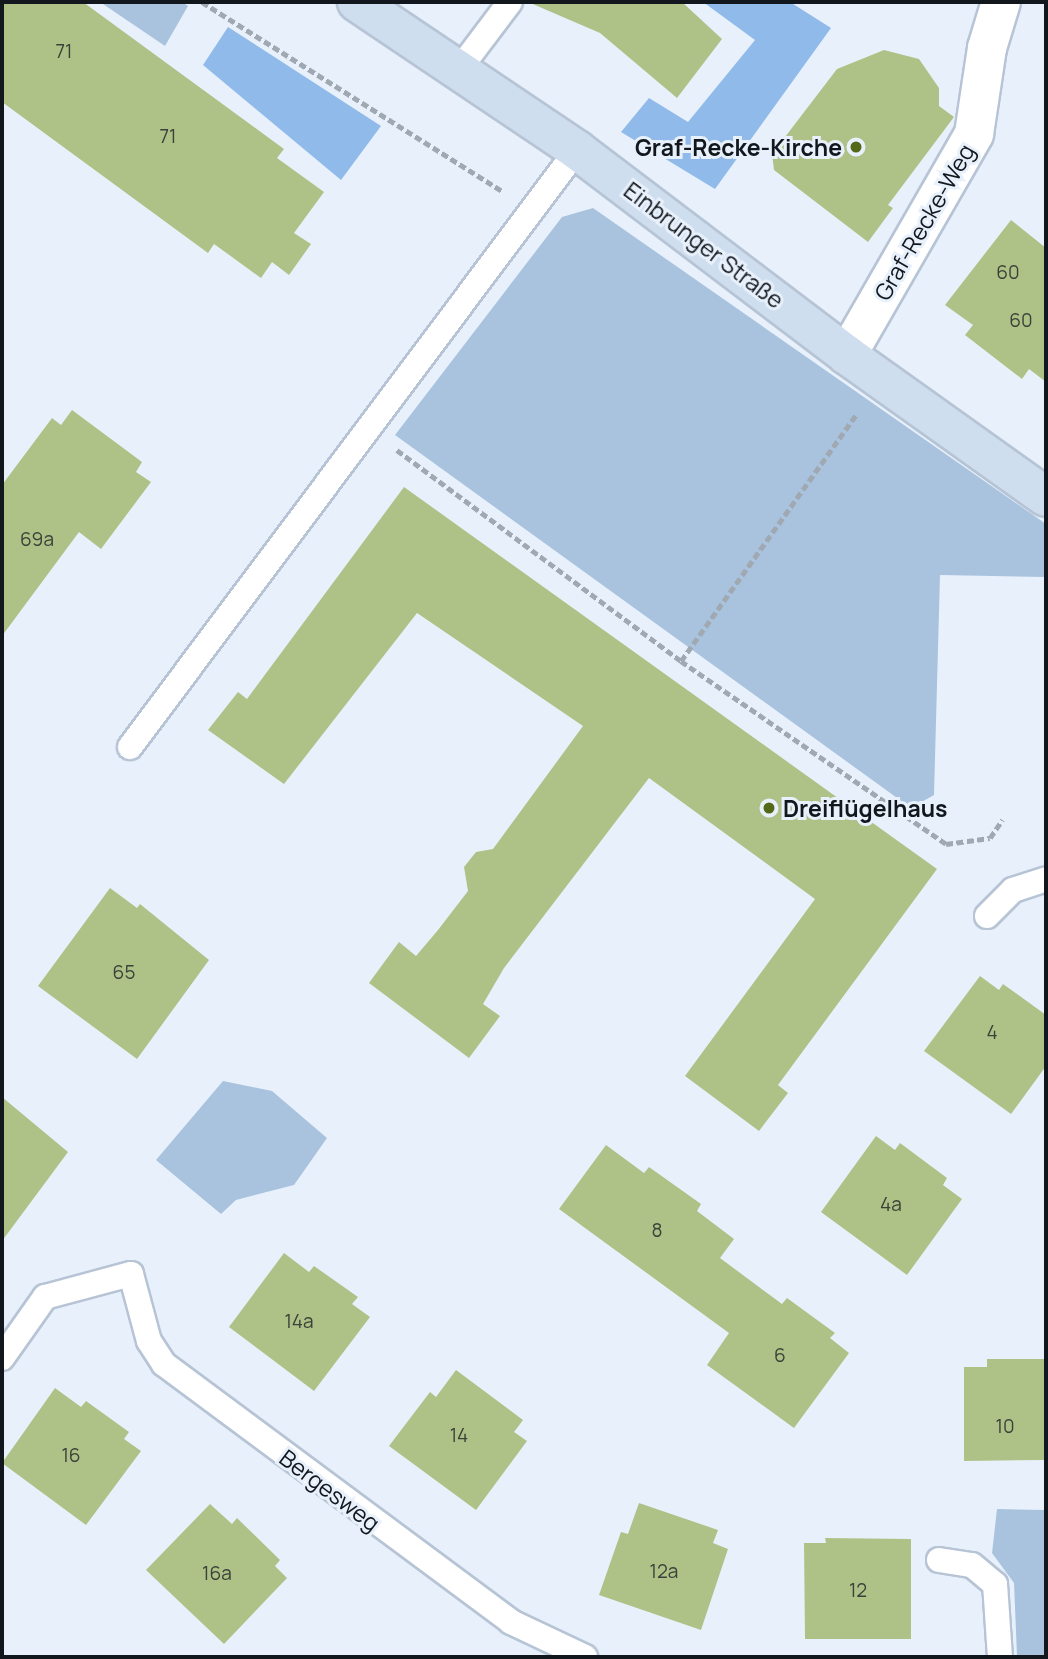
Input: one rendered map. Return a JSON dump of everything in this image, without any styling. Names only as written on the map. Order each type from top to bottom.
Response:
[{"type":"street","name":"Einbrunger Straße","points":[[357,2],[461,67],[577,150],[847,355],[1046,497]]},
{"type":"street","name":"Graf-Recke-Weg","points":[[847,355],[974,134],[987,48],[1001,2]]},
{"type":"lane","points":[[461,67],[510,2]]},
{"type":"lane","points":[[130,747],[577,150]]},
{"type":"lane","points":[[987,916],[1013,890],[1046,879]]},
{"type":"lane","name":"Bergesweg","points":[[2,1359],[45,1297],[131,1274],[149,1341],[164,1364],[500,1614],[585,1657]]},
{"type":"lane","points":[[939,1560],[972,1565],[995,1584],[1000,1657]]},
{"type":"path","points":[[202,2],[533,210]]},
{"type":"path","points":[[681,660],[881,380]]},
{"type":"path","points":[[369,429],[681,660],[946,844],[990,838],[1003,820]]},
{"type":"shaded area","points":[[100,2],[182,2],[188,6],[165,46]]},
{"type":"shaded area","points":[[703,2],[790,2],[831,28],[715,189],[621,132],[649,98],[688,122],[755,40]]},
{"type":"shaded area","points":[[228,27],[381,126],[341,180],[203,65]]},
{"type":"shaded area","points":[[593,208],[1046,524],[1046,577],[940,575],[934,795],[911,808],[395,435],[562,217]]},
{"type":"shaded area","points":[[223,1081],[272,1091],[327,1138],[294,1185],[236,1200],[221,1214],[156,1160]]},
{"type":"shaded area","points":[[997,1509],[1046,1510],[1046,1656],[1017,1656],[1014,1583],[992,1553]]},
{"type":"building","points":[[2,2],[83,2],[284,149],[277,158],[324,192],[294,233],[311,244],[289,275],[272,262],[261,278],[214,244],[208,253],[2,102]]},
{"type":"building","points":[[528,2],[682,2],[722,39],[677,98],[600,33]]},
{"type":"building","name":"Graf-Recke-Kirche","points":[[884,50],[919,59],[939,88],[939,106],[954,117],[888,205],[893,208],[868,242],[774,170],[772,154],[837,69]]},
{"type":"building","points":[[1011,220],[1046,248],[1046,382],[1029,369],[1022,379],[965,335],[973,325],[945,305]]},
{"type":"building","points":[[72,410],[142,462],[136,472],[151,482],[101,549],[79,532],[2,636],[2,485],[52,418],[61,425]]},
{"type":"building","name":"Dreiflügelhaus","points":[[404,487],[937,869],[778,1085],[788,1093],[759,1131],[685,1076],[815,899],[649,778],[504,968],[483,1004],[500,1016],[469,1058],[369,983],[399,942],[416,956],[438,930],[468,891],[464,867],[476,852],[493,849],[583,726],[417,613],[284,784],[208,730],[238,692],[247,699]]},
{"type":"building","points":[[110,888],[137,908],[140,904],[209,960],[137,1059],[38,986]]},
{"type":"building","points":[[980,976],[999,990],[1003,984],[1046,1015],[1046,1066],[1011,1114],[924,1051]]},
{"type":"building","points":[[2,1097],[68,1152],[2,1241]]},
{"type":"building","points":[[876,1136],[895,1150],[900,1143],[947,1178],[943,1185],[962,1199],[907,1275],[821,1212]]},
{"type":"building","points":[[606,1145],[644,1173],[649,1167],[701,1204],[697,1211],[734,1239],[720,1258],[782,1304],[787,1298],[835,1333],[830,1338],[849,1353],[794,1428],[707,1365],[729,1333],[559,1209]]},
{"type":"building","points":[[284,1253],[309,1272],[314,1266],[358,1297],[352,1304],[370,1317],[314,1391],[229,1327]]},
{"type":"building","points":[[987,1359],[1046,1359],[1046,1460],[964,1461],[964,1367],[987,1367]]},
{"type":"building","points":[[456,1370],[523,1420],[514,1432],[527,1441],[476,1510],[389,1446],[430,1392],[436,1397]]},
{"type":"building","points":[[55,1388],[81,1407],[86,1401],[129,1432],[124,1439],[141,1451],[86,1525],[2,1463]]},
{"type":"building","points":[[639,1503],[718,1530],[713,1543],[728,1549],[701,1630],[599,1595],[621,1532],[628,1534]]},
{"type":"building","points":[[210,1504],[232,1524],[237,1518],[280,1560],[275,1566],[287,1578],[224,1644],[146,1570]]},
{"type":"building","points":[[825,1538],[911,1539],[911,1639],[805,1639],[804,1543],[826,1543]]},
{"type":"place","name":"Graf-Recke-Kirche","points":[[856,147]]},
{"type":"place","name":"Dreiflügelhaus","points":[[769,808]]}]
